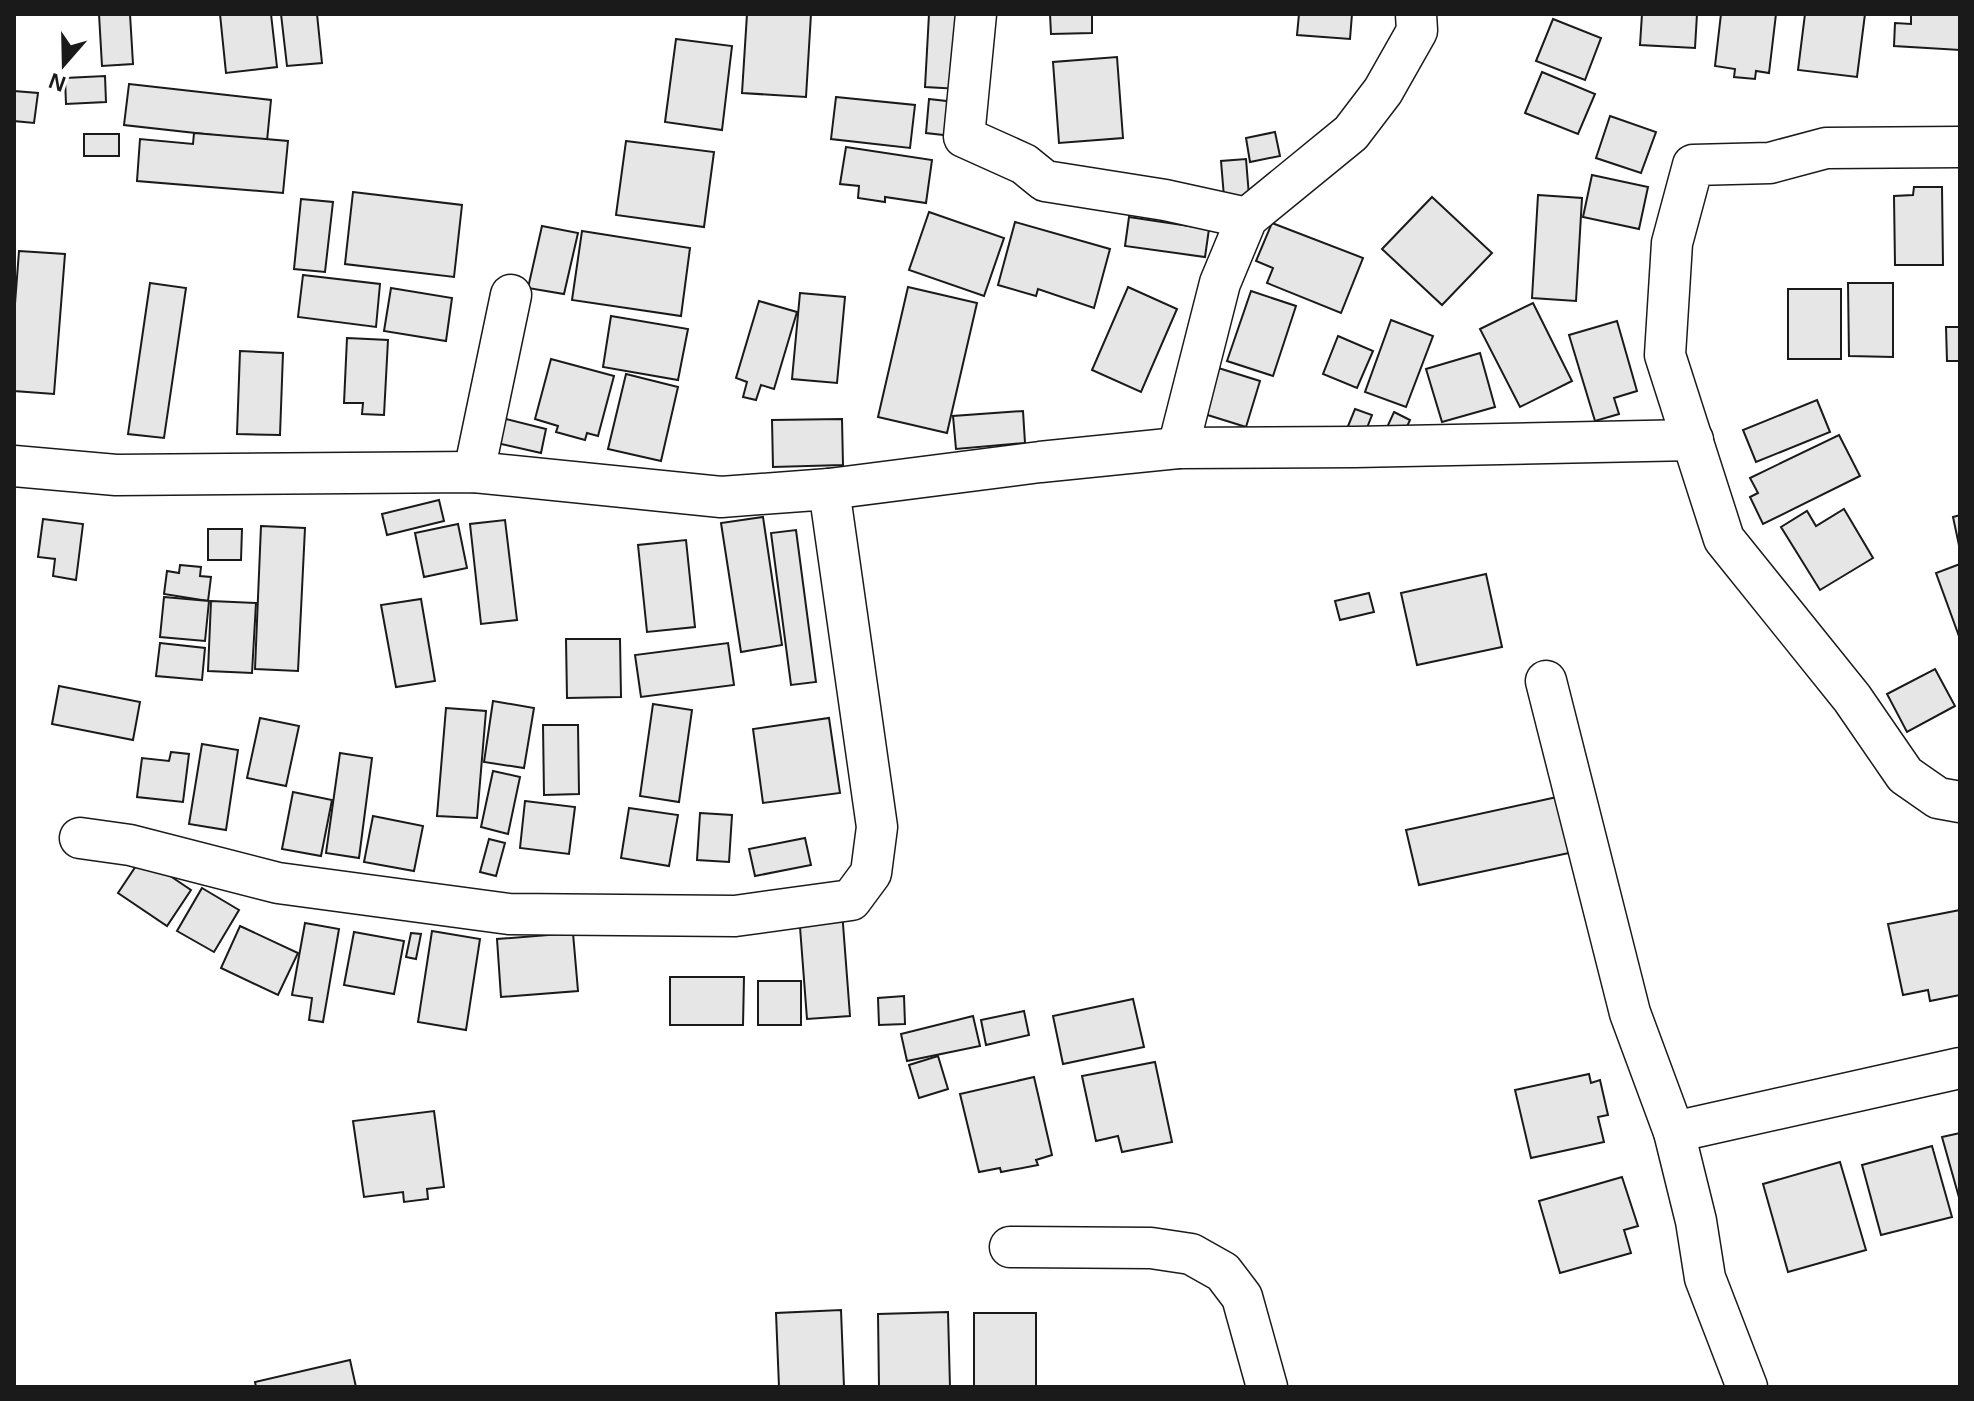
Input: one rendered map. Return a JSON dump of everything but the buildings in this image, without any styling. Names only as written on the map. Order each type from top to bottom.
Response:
[{"type":"street","points":[[976,14],[964,137],[1024,164],[1045,181],[1165,200],[1247,218]]},
{"type":"street","points":[[1178,448],[1220,283],[1247,218],[1351,133],[1383,91],[1417,31],[1416,14]]},
{"type":"street","points":[[1960,147],[1826,148],[1770,163],[1693,165],[1672,243],[1665,355],[1724,539],[1852,698],[1905,775],[1938,798],[1960,802]]},
{"type":"street","points":[[474,472],[511,295]]},
{"type":"street","points":[[14,466],[116,475],[474,472],[721,497],[829,489],[1178,448],[1693,440]]},
{"type":"street","points":[[80,838],[130,845],[278,883],[509,914],[735,916],[851,900],[871,873],[877,827],[829,489]]},
{"type":"street","points":[[1546,681],[1630,1013],[1674,1132],[1696,1221],[1705,1278],[1747,1387]]},
{"type":"street","points":[[1674,1132],[1960,1068]]},
{"type":"street","points":[[1010,1247],[1151,1248],[1191,1254],[1223,1272],[1242,1297],[1267,1387]]}]
